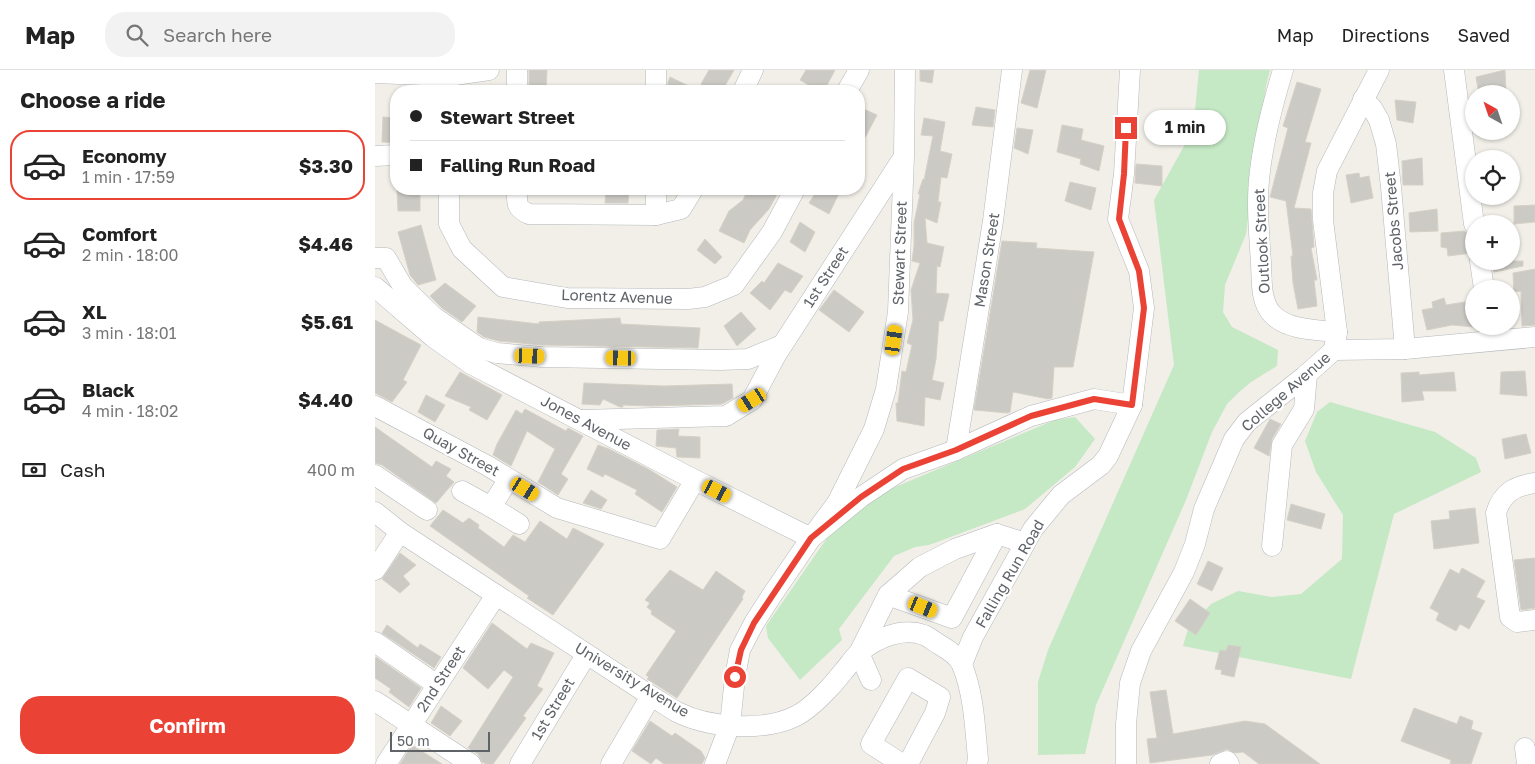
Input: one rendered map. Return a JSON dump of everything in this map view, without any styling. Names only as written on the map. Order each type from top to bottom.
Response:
[{"type":"street","points":[[375,73],[449,84],[489,70]]},
{"type":"street","points":[[517,70],[517,85]]},
{"type":"street","points":[[656,70],[656,85]]},
{"type":"street","points":[[746,85],[753,70]]},
{"type":"street","points":[[850,85],[859,70]]},
{"type":"street","name":"Stewart Street","points":[[715,764],[730,725],[735,677],[741,650],[759,616],[811,538],[837,503],[874,429],[886,389],[898,312],[905,70]]},
{"type":"street","name":"Mason Street","points":[[956,450],[993,222],[1012,70]]},
{"type":"street","name":"Falling Run Road","points":[[962,664],[972,639],[1033,529],[1061,494],[1101,465],[1108,456],[1132,405],[1144,308],[1139,271],[1119,219],[1124,174],[1130,70]]},
{"type":"street","name":"Outlook Street","points":[[1283,70],[1266,136],[1260,172],[1258,204],[1262,292],[1266,306],[1271,314],[1281,322],[1335,341],[1405,349],[1480,335]]},
{"type":"street","name":"College Avenue","points":[[1126,764],[1126,724],[1130,683],[1141,650],[1184,572],[1195,544],[1204,509],[1234,440],[1247,422],[1307,374],[1335,341],[1323,220],[1323,193],[1327,171],[1379,70]]},
{"type":"street","points":[[1454,70],[1473,215]]},
{"type":"street","name":"Jacobs Street","points":[[1363,99],[1372,108],[1379,120],[1386,144],[1405,349]]},
{"type":"street","points":[[375,156],[390,156]]},
{"type":"street","name":"1st Street","points":[[580,420],[726,416],[752,400],[782,345],[904,156]]},
{"type":"street","name":"Lorentz Avenue","points":[[449,195],[449,224],[462,249],[503,287],[567,298],[688,299],[705,298],[734,284],[772,232],[792,195]]},
{"type":"street","points":[[517,195],[517,204],[521,211],[529,214],[656,215],[681,209],[689,195]]},
{"type":"street","points":[[656,195],[656,215]]},
{"type":"street","points":[[375,258],[386,258],[403,287],[434,316],[479,348],[497,354],[542,357],[720,360],[748,359],[782,345]]},
{"type":"street","name":"Jones Avenue","points":[[375,287],[433,337],[471,364],[811,538]]},
{"type":"street","name":"Outlook Street","points":[[1513,335],[1535,337]]},
{"type":"street","points":[[1272,546],[1282,445],[1304,409],[1307,374]]},
{"type":"street","points":[[811,538],[861,497],[903,469],[956,450],[1031,416],[1094,399],[1132,405]]},
{"type":"street","name":"Quay Street","points":[[375,406],[509,479],[557,508],[660,538],[695,480]]},
{"type":"street","points":[[375,474],[427,510]]},
{"type":"street","points":[[491,507],[509,479]]},
{"type":"street","points":[[1526,621],[1510,617],[1496,513],[1500,501],[1509,492],[1525,484],[1535,483]]},
{"type":"street","points":[[462,491],[519,524]]},
{"type":"street","name":"University Avenue","points":[[375,512],[400,532],[651,696],[679,712],[707,722],[730,725],[771,724],[797,716],[837,680],[859,653],[875,641],[898,632],[924,635],[947,649],[962,664]]},
{"type":"street","points":[[375,570],[400,532]]},
{"type":"street","points":[[871,680],[859,653],[888,595],[920,567],[955,549],[997,534],[1025,543]]},
{"type":"street","points":[[888,595],[952,618],[997,534]]},
{"type":"street","name":"2nd Street","points":[[386,764],[496,594]]},
{"type":"street","points":[[375,642],[437,685]]},
{"type":"street","name":"1st Street","points":[[520,764],[586,654]]},
{"type":"street","points":[[962,664],[970,693],[975,723],[977,764]]},
{"type":"street","points":[[837,680],[849,678],[871,680],[898,696]]},
{"type":"street","points":[[902,764],[871,744],[908,678],[940,697],[935,713],[908,764]]},
{"type":"street","points":[[611,764],[651,696]]},
{"type":"street","points":[[375,701],[471,764]]},
{"type":"street","points":[[1220,764],[1227,761],[1229,764]]},
{"type":"green space","points":[[1199,70],[1270,70],[1266,86],[1246,234],[1225,285],[1223,312],[1232,327],[1278,350],[1277,366],[1251,382],[1227,404],[1212,432],[1186,500],[1096,705],[1085,754],[1038,755],[1038,682],[1048,650],[1174,365],[1154,200],[1193,130]]},
{"type":"green space","points":[[1330,402],[1435,432],[1476,458],[1481,472],[1394,514],[1351,679],[1183,646],[1188,629],[1211,604],[1238,591],[1272,597],[1301,594],[1342,559],[1343,515],[1316,472],[1305,441],[1317,412]]},
{"type":"green space","points":[[1075,417],[1095,439],[1075,467],[1025,509],[894,556],[839,629],[842,640],[800,680],[768,638],[766,626],[834,528],[888,490],[1055,420]]},
{"type":"building","points":[[529,70],[547,70],[546,85],[529,85]]},
{"type":"building","points":[[709,70],[734,70],[725,85],[701,84]]},
{"type":"building","points":[[806,70],[835,70],[827,85],[809,85],[800,80]]},
{"type":"building","points":[[920,70],[934,70],[932,83],[920,81]]},
{"type":"building","points":[[1030,70],[1046,70],[1037,108],[1021,103]]},
{"type":"building","points":[[1505,70],[1506,85],[1477,85],[1476,77]]},
{"type":"building","points":[[670,77],[687,85],[668,85]]},
{"type":"building","points":[[1297,82],[1321,89],[1305,142],[1311,143],[1294,208],[1311,209],[1314,247],[1311,248],[1317,280],[1314,280],[1317,306],[1298,309],[1293,283],[1291,256],[1293,256],[1286,201],[1270,197],[1288,128],[1283,126]]},
{"type":"building","points":[[1395,100],[1416,102],[1413,123],[1397,120]]},
{"type":"building","points":[[976,107],[995,110],[993,127],[972,125]]},
{"type":"building","points":[[865,110],[877,115],[865,138]]},
{"type":"building","points":[[383,117],[390,118],[390,143],[382,142]]},
{"type":"building","points":[[924,118],[945,122],[940,151],[952,154],[947,178],[941,177],[938,202],[941,202],[937,223],[925,218],[927,243],[944,247],[940,267],[937,266],[936,293],[949,294],[943,321],[939,321],[932,380],[944,383],[940,400],[925,397],[924,426],[897,421],[896,403],[898,403],[902,371],[906,372],[912,345],[907,343],[913,320],[911,290],[920,263],[912,261],[914,223],[920,194],[918,194],[924,180],[933,136],[921,135]]},
{"type":"building","points":[[1062,125],[1083,129],[1081,140],[1104,146],[1099,171],[1080,164],[1081,159],[1057,152]]},
{"type":"building","points":[[1017,128],[1033,130],[1028,154],[1014,148]]},
{"type":"building","points":[[1422,158],[1423,185],[1403,185],[1402,161]]},
{"type":"building","points":[[1136,164],[1162,166],[1162,186],[1135,183]]},
{"type":"building","points":[[1359,173],[1360,178],[1369,176],[1373,198],[1351,203],[1346,175]]},
{"type":"building","points":[[1070,182],[1096,188],[1091,210],[1065,201]]},
{"type":"building","points":[[397,195],[420,195],[420,211],[398,211]]},
{"type":"building","points":[[606,195],[629,195],[628,203],[605,203]]},
{"type":"building","points":[[745,195],[777,195],[769,209],[750,230],[744,243],[719,231],[729,211],[743,200]]},
{"type":"building","points":[[814,195],[838,195],[829,214],[809,203]]},
{"type":"building","points":[[1535,205],[1535,222],[1520,223],[1520,215],[1514,215],[1514,206]]},
{"type":"building","points":[[1437,209],[1438,231],[1410,232],[1409,213]]},
{"type":"building","points":[[800,222],[815,232],[805,252],[790,242]]},
{"type":"building","points":[[421,225],[436,280],[418,285],[410,275],[398,232]]},
{"type":"building","points":[[1465,232],[1465,254],[1448,256],[1447,248],[1441,247],[1441,233]]},
{"type":"building","points":[[705,239],[722,257],[715,264],[697,250]]},
{"type":"building","points":[[1002,241],[1037,243],[1036,248],[1094,252],[1073,367],[1054,367],[1052,398],[1048,399],[1013,392],[1010,412],[1008,413],[974,410]]},
{"type":"building","points":[[1520,261],[1523,261],[1523,266],[1520,267]]},
{"type":"building","points":[[778,263],[803,276],[791,293],[785,290],[770,310],[750,293],[762,281],[764,283]]},
{"type":"building","points":[[1535,269],[1535,325],[1522,326],[1520,280],[1513,280],[1513,273]]},
{"type":"building","points":[[445,283],[476,306],[462,322],[442,308],[430,296]]},
{"type":"building","points":[[834,290],[864,312],[849,332],[819,310]]},
{"type":"building","points":[[1444,298],[1446,305],[1465,302],[1465,326],[1452,325],[1427,330],[1422,310],[1433,308],[1432,302]]},
{"type":"building","points":[[741,312],[756,329],[737,346],[724,326]]},
{"type":"building","points":[[478,317],[539,324],[539,322],[620,318],[621,324],[700,328],[698,348],[543,345],[499,341],[484,337],[477,332]]},
{"type":"building","points":[[375,320],[421,345],[403,380],[407,382],[392,402],[375,393]]},
{"type":"building","points":[[1525,371],[1527,396],[1500,394],[1501,372]]},
{"type":"building","points":[[460,372],[502,395],[487,420],[469,410],[471,407],[445,396]]},
{"type":"building","points":[[1419,372],[1419,375],[1454,372],[1456,391],[1422,391],[1424,400],[1402,402],[1401,373]]},
{"type":"building","points":[[584,383],[664,386],[732,384],[733,398],[722,404],[623,405],[623,407],[620,407],[603,399],[600,405],[582,404]]},
{"type":"building","points":[[426,395],[445,405],[435,422],[418,412]]},
{"type":"building","points":[[525,409],[566,431],[568,428],[583,436],[561,474],[568,479],[558,495],[538,482],[555,449],[527,431],[511,466],[493,455],[516,410],[522,414]]},
{"type":"building","points":[[1270,419],[1281,424],[1272,439],[1269,456],[1254,448]]},
{"type":"building","points":[[375,427],[432,467],[436,461],[451,469],[446,476],[454,482],[436,503],[382,465],[375,463]]},
{"type":"building","points":[[679,429],[678,436],[700,437],[700,458],[677,457],[676,448],[656,446],[657,430]]},
{"type":"building","points":[[1526,434],[1531,453],[1505,459],[1502,439]]},
{"type":"building","points":[[598,445],[650,470],[677,487],[662,512],[635,494],[637,490],[605,474],[603,477],[587,469]]},
{"type":"building","points":[[591,490],[607,500],[601,509],[583,503]]},
{"type":"building","points":[[1291,504],[1325,514],[1321,529],[1287,520]]},
{"type":"building","points":[[1475,508],[1479,543],[1434,549],[1431,521],[1450,519],[1449,511]]},
{"type":"building","points":[[443,510],[463,523],[469,518],[479,525],[478,528],[504,547],[513,535],[525,542],[540,521],[567,539],[573,528],[604,544],[553,615],[430,526]]},
{"type":"building","points":[[400,553],[416,565],[403,576],[410,584],[400,593],[382,579]]},
{"type":"building","points":[[1535,558],[1535,608],[1521,610],[1514,560]]},
{"type":"building","points":[[1208,561],[1223,568],[1212,591],[1197,584]]},
{"type":"building","points":[[1462,568],[1485,581],[1476,597],[1485,601],[1469,629],[1460,624],[1456,631],[1436,620],[1439,613],[1430,608],[1450,569],[1459,574]]},
{"type":"building","points":[[670,570],[703,590],[716,571],[745,591],[743,599],[677,698],[647,679],[649,677],[646,675],[676,631],[651,614],[652,611],[647,607],[650,603],[645,600]]},
{"type":"building","points":[[1190,599],[1210,613],[1196,635],[1175,621]]},
{"type":"building","points":[[492,623],[527,649],[531,643],[554,653],[537,686],[543,689],[523,716],[526,718],[493,764],[486,764],[482,762],[478,754],[468,748],[513,677],[504,670],[488,689],[463,668]]},
{"type":"building","points":[[387,625],[418,648],[420,644],[441,657],[434,668],[382,633]]},
{"type":"building","points":[[1228,645],[1241,647],[1234,677],[1221,674],[1222,670],[1215,669],[1220,650],[1226,651]]},
{"type":"building","points":[[376,657],[421,688],[409,707],[389,692],[391,689],[375,678]]},
{"type":"building","points":[[1166,690],[1173,734],[1245,721],[1265,724],[1320,764],[1259,764],[1243,752],[1235,753],[1227,749],[1212,755],[1150,763],[1147,739],[1157,738],[1150,692]]},
{"type":"building","points":[[441,706],[462,721],[450,736],[431,723]]},
{"type":"building","points":[[1414,708],[1457,724],[1460,716],[1473,721],[1471,729],[1482,733],[1471,764],[1450,764],[1451,760],[1401,741]]},
{"type":"building","points":[[650,721],[672,736],[675,733],[701,751],[705,758],[702,764],[664,764],[656,758],[651,764],[632,751]]},
{"type":"building","points":[[412,745],[442,764],[400,764]]},
{"type":"route","points":[[735,677],[741,650],[754,623],[811,538],[861,497],[903,469],[956,450],[1031,416],[1094,399],[1132,405],[1144,308],[1139,271],[1119,219],[1124,174],[1126,128]]}]
